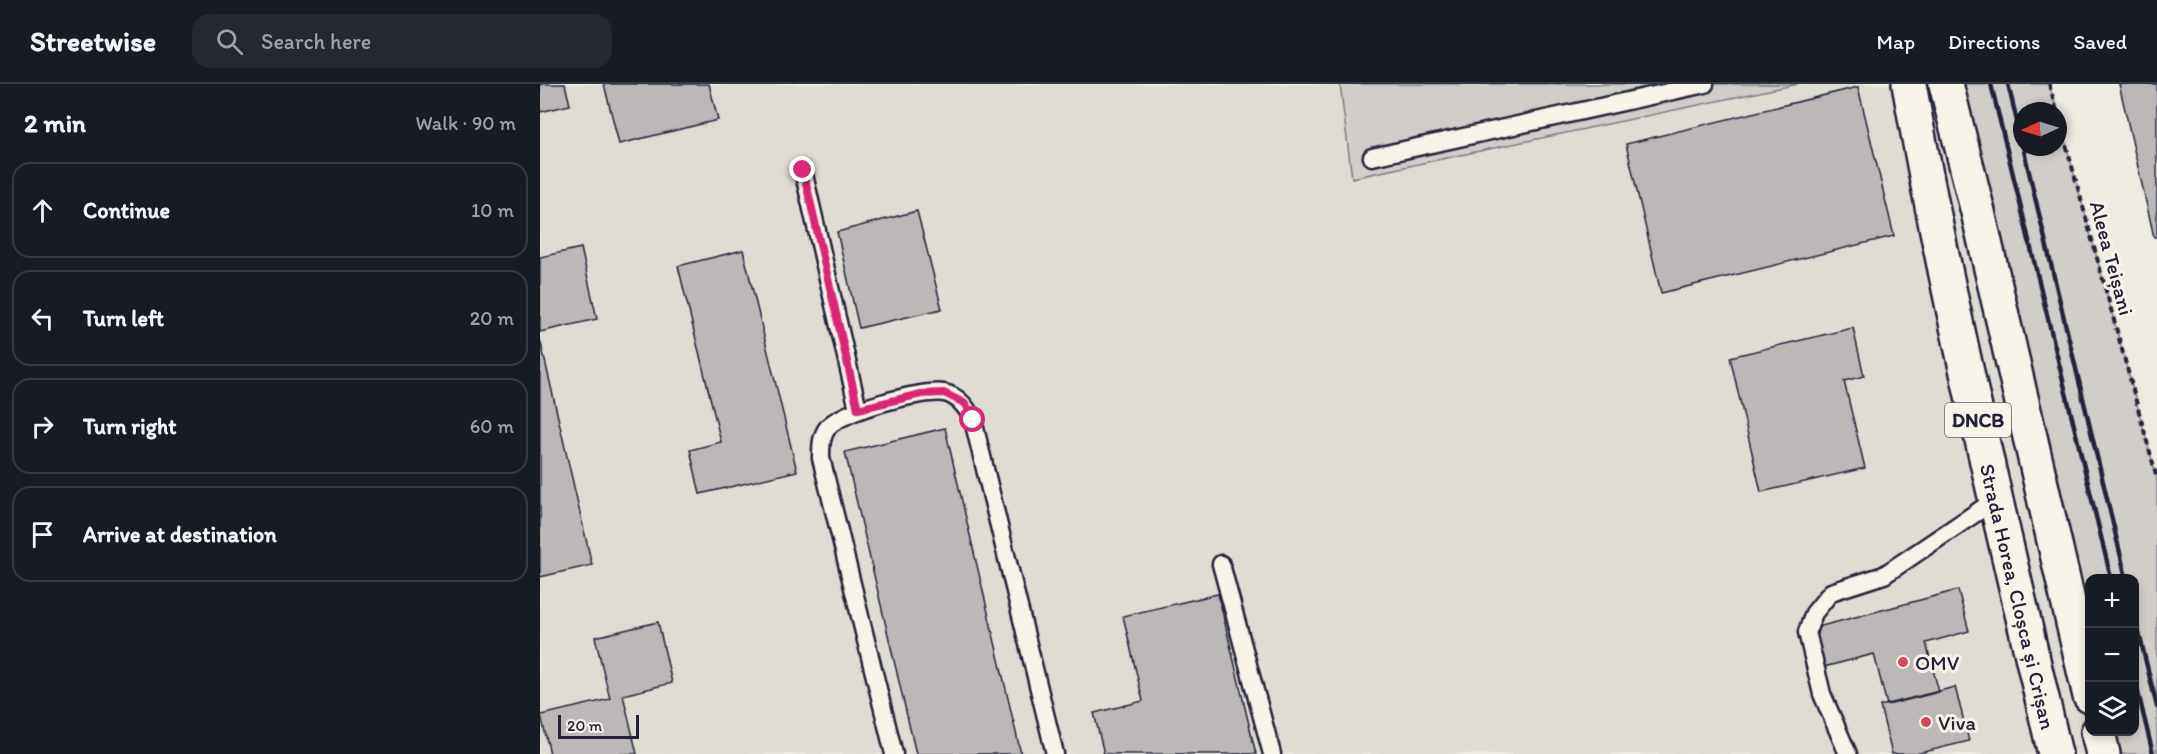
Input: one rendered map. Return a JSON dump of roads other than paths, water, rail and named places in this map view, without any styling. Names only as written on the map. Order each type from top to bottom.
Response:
[{"type":"main road","name":"Strada Horea, Cloșca și Crișan","points":[[1909,84],[1932,215],[1995,500],[2055,754]]},
{"type":"main road","name":"DNCB","points":[[1946,84],[1978,212],[2087,682]]},
{"type":"main road","points":[[2099,736],[2103,754]]},
{"type":"lane","points":[[1372,157],[1705,84]]},
{"type":"lane","points":[[803,170],[858,409]]},
{"type":"lane","points":[[894,754],[820,458],[821,441],[828,427],[836,420],[858,409],[921,394],[944,393],[966,404],[973,420],[1055,754]]},
{"type":"lane","points":[[1848,754],[1822,694],[1807,632],[1814,614],[1831,592],[1884,574],[1995,500]]},
{"type":"lane","points":[[1221,564],[1272,754]]},
{"type":"railway","points":[[1991,84],[2110,574]]},
{"type":"railway","points":[[2008,84],[2013,105]]},
{"type":"railway","points":[[2025,156],[2125,574]]},
{"type":"railway","points":[[2138,628],[2157,707]]},
{"type":"railway","points":[[2135,682],[2153,754]]},
{"type":"place","name":"OMV","points":[[1903,662]]},
{"type":"place","name":"Viva","points":[[1926,722]]}]
